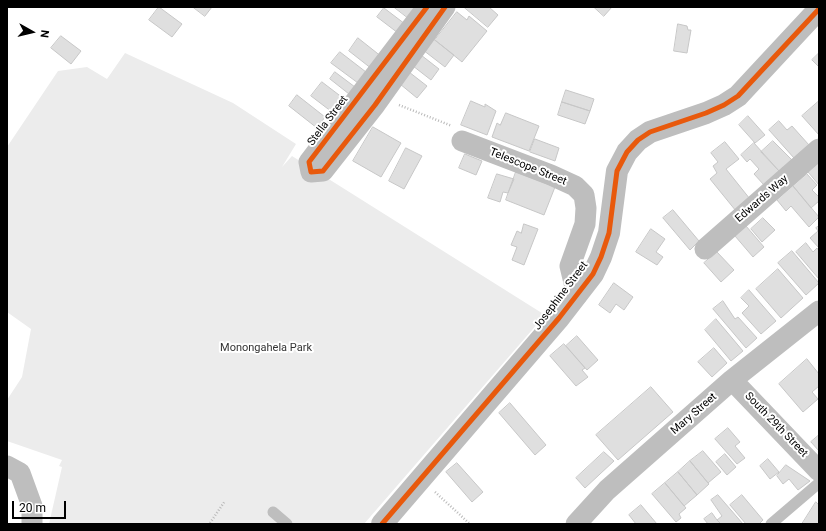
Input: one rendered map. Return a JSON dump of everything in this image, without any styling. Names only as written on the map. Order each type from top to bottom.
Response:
[{"type":"street","name":"Stella Street","points":[[427,7],[309,162],[311,172],[323,170],[383,93],[445,7]]},
{"type":"street","name":"Josephine Street","points":[[382,524],[577,295],[593,274],[601,257],[609,233],[617,171],[627,152],[638,140],[650,132],[706,113],[724,105],[738,96],[819,9]]},
{"type":"street","name":"Telescope Street","points":[[458,134],[574,186],[584,195],[586,208],[585,224],[570,266],[577,295]]},
{"type":"street","name":"Edwards Way","points":[[705,249],[819,149]]},
{"type":"street","name":"Mary Street","points":[[576,524],[607,490],[732,380],[819,311]]},
{"type":"street","name":"South 29th Street","points":[[732,380],[819,471]]},
{"type":"street","points":[[7,466],[20,473],[32,506],[32,524]]},
{"type":"lane","points":[[771,524],[819,483]]},
{"type":"lane","points":[[273,512],[286,524]]},
{"type":"path","points":[[383,93],[393,103],[458,134]]},
{"type":"path","points":[[430,487],[470,524]]},
{"type":"path","points":[[210,523],[224,501]]},
{"type":"green space","name":"Monongahela Park","points":[[125,53],[233,103],[296,144],[282,167],[292,156],[545,315],[364,524],[49,524],[62,467],[59,466],[62,460],[7,441],[7,400],[22,377],[31,329],[7,312],[7,147],[58,71],[87,67],[107,79]]},
{"type":"building","points":[[159,7],[182,24],[172,37],[149,20]]},
{"type":"building","points":[[193,7],[212,7],[205,16]]},
{"type":"building","points":[[394,7],[418,7],[411,20]]},
{"type":"building","points":[[464,7],[489,7],[498,15],[488,27]]},
{"type":"building","points":[[594,7],[612,7],[604,16]]},
{"type":"building","points":[[384,8],[405,24],[398,33],[377,17]]},
{"type":"building","points":[[457,12],[467,20],[469,16],[487,31],[462,62],[435,40]]},
{"type":"building","points":[[678,24],[687,26],[688,30],[691,30],[687,53],[674,51]]},
{"type":"building","points":[[61,36],[81,51],[71,64],[51,48]]},
{"type":"building","points":[[358,38],[382,57],[372,69],[349,51]]},
{"type":"building","points":[[432,38],[454,55],[445,67],[423,50]]},
{"type":"building","points":[[340,52],[366,72],[358,83],[331,63]]},
{"type":"building","points":[[819,53],[819,67],[812,60]]},
{"type":"building","points":[[421,55],[439,69],[431,80],[413,66]]},
{"type":"building","points":[[335,72],[355,87],[349,94],[330,79]]},
{"type":"building","points":[[409,72],[427,86],[417,98],[400,84]]},
{"type":"building","points":[[322,82],[343,98],[332,112],[311,96]]},
{"type":"building","points":[[566,90],[594,99],[590,111],[562,102]]},
{"type":"building","points":[[297,95],[325,117],[317,128],[289,106]]},
{"type":"building","points":[[471,101],[485,107],[485,104],[496,111],[487,135],[461,125]]},
{"type":"building","points":[[819,101],[819,135],[802,116]]},
{"type":"building","points":[[562,102],[590,111],[585,124],[558,115]]},
{"type":"building","points":[[506,113],[539,126],[529,151],[492,137],[497,123],[500,125]]},
{"type":"building","points":[[748,116],[765,135],[755,143],[739,125]]},
{"type":"building","points":[[779,121],[787,130],[792,126],[809,145],[794,158],[769,130]]},
{"type":"building","points":[[373,127],[401,143],[381,177],[353,161]]},
{"type":"building","points":[[535,139],[559,148],[555,161],[530,152]]},
{"type":"building","points":[[773,141],[792,160],[779,171],[761,152]]},
{"type":"building","points":[[725,142],[739,159],[726,169],[750,199],[736,211],[710,179],[717,173],[713,166],[718,162],[711,153]]},
{"type":"building","points":[[754,143],[779,171],[764,185],[754,174],[759,169],[750,159],[747,162],[741,155]]},
{"type":"building","points":[[406,148],[422,156],[404,189],[389,181]]},
{"type":"building","points":[[465,154],[482,161],[476,175],[459,168]]},
{"type":"building","points":[[819,163],[819,185],[808,172]]},
{"type":"building","points":[[516,172],[555,187],[544,215],[506,200]]},
{"type":"building","points":[[497,174],[514,179],[508,193],[503,192],[500,202],[488,198]]},
{"type":"building","points":[[807,174],[817,185],[812,190],[819,197],[819,201],[811,208],[793,186]]},
{"type":"building","points":[[793,186],[819,217],[809,227],[791,206],[786,211],[777,200]]},
{"type":"building","points":[[673,210],[699,241],[690,250],[663,218]]},
{"type":"building","points":[[763,218],[775,230],[762,242],[751,229]]},
{"type":"building","points":[[524,224],[538,229],[524,265],[512,260],[517,247],[511,245],[517,231],[521,233]]},
{"type":"building","points":[[746,226],[764,247],[753,257],[735,236]]},
{"type":"building","points":[[819,226],[819,248],[810,238],[818,231],[816,228]]},
{"type":"building","points":[[651,229],[665,239],[656,252],[663,257],[657,265],[636,252]]},
{"type":"building","points":[[806,243],[813,252],[817,248],[819,251],[819,279],[796,252]]},
{"type":"building","points":[[792,251],[819,283],[806,295],[778,263]]},
{"type":"building","points":[[717,252],[734,270],[721,282],[704,263]]},
{"type":"building","points":[[778,269],[803,298],[781,318],[756,289]]},
{"type":"building","points":[[614,283],[633,297],[624,310],[616,304],[610,313],[599,305]]},
{"type":"building","points":[[749,290],[776,321],[761,334],[742,313],[749,306],[741,298]]},
{"type":"building","points":[[723,301],[735,319],[738,317],[757,338],[746,348],[713,309]]},
{"type":"building","points":[[716,319],[743,351],[731,361],[705,330]]},
{"type":"building","points":[[577,336],[598,360],[587,370],[566,346]]},
{"type":"building","points":[[564,344],[585,368],[582,370],[588,377],[576,386],[550,356]]},
{"type":"building","points":[[714,348],[727,363],[712,377],[698,362]]},
{"type":"building","points":[[807,359],[819,374],[819,386],[812,392],[818,399],[803,412],[779,384]]},
{"type":"building","points":[[651,387],[673,412],[618,460],[596,435]]},
{"type":"building","points":[[510,403],[546,445],[535,455],[499,413]]},
{"type":"building","points":[[728,428],[740,442],[735,446],[745,458],[737,464],[715,439]]},
{"type":"building","points":[[819,435],[819,451],[811,442]]},
{"type":"building","points":[[703,451],[721,472],[708,483],[690,461]]},
{"type":"building","points":[[604,452],[614,461],[585,488],[576,478]]},
{"type":"building","points":[[725,454],[736,467],[727,475],[716,462]]},
{"type":"building","points":[[768,459],[779,472],[770,479],[760,466]]},
{"type":"building","points":[[690,461],[709,484],[697,495],[678,472]]},
{"type":"building","points":[[457,463],[483,492],[472,502],[446,472]]},
{"type":"building","points":[[786,465],[810,481],[798,490],[789,479],[783,484],[777,476]]},
{"type":"building","points":[[678,472],[697,495],[684,506],[665,483]]},
{"type":"building","points":[[665,483],[686,508],[679,514],[681,518],[676,522],[652,494]]},
{"type":"building","points":[[718,495],[743,524],[721,524],[717,520],[722,516],[711,500]]},
{"type":"building","points":[[742,495],[763,520],[759,524],[746,524],[730,505]]},
{"type":"building","points":[[816,502],[819,505],[819,524],[802,524]]},
{"type":"building","points":[[641,505],[657,524],[636,524],[629,515]]},
{"type":"building","points":[[712,513],[721,524],[708,524],[704,519]]},
{"type":"cycle path","points":[[427,7],[309,162],[311,172],[323,171],[375,105],[445,7]]},
{"type":"cycle path","points":[[382,524],[559,318],[593,274],[601,257],[609,233],[617,171],[627,152],[638,140],[650,132],[706,113],[724,105],[738,96],[819,9]]}]
